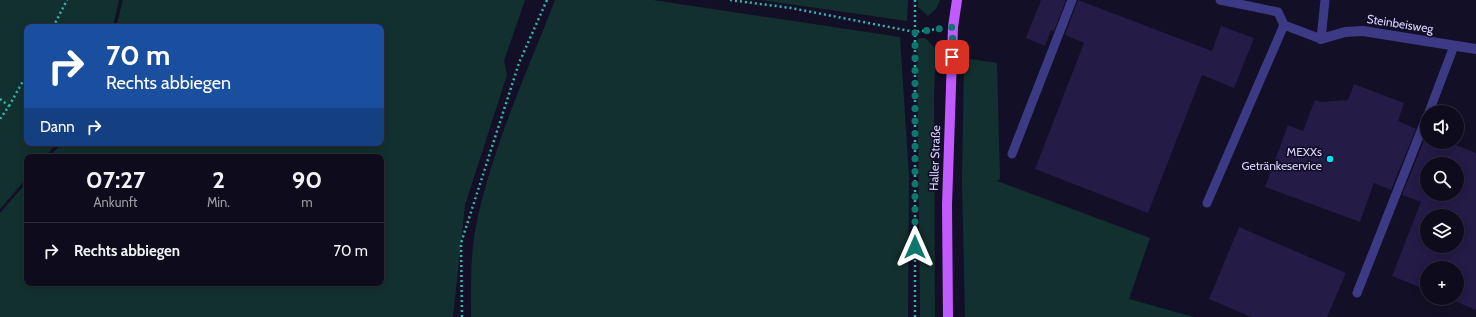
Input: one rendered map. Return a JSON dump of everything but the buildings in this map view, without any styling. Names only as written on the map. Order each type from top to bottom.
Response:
[{"type":"main road","name":"Haller Straße","points":[[948,317],[947,205],[953,27],[957,0]]},
{"type":"street","name":"Steinbeisweg","points":[[1321,39],[1344,32],[1363,31],[1476,49]]},
{"type":"lane","points":[[1012,154],[1072,0]]},
{"type":"lane","points":[[1220,0],[1278,12],[1284,25],[1321,39],[1325,0]]},
{"type":"lane","points":[[1206,203],[1284,25]]},
{"type":"lane","points":[[1432,105],[1454,46]]},
{"type":"lane","points":[[1357,293],[1420,134]]},
{"type":"path","points":[[55,24],[67,0]]},
{"type":"path","points":[[462,317],[461,243],[518,63],[547,0]]},
{"type":"path","points":[[730,0],[791,8],[915,32],[953,27]]},
{"type":"path","points":[[915,317],[916,0]]},
{"type":"path","points":[[0,119],[24,79]]},
{"type":"path","points":[[0,99],[9,106]]},
{"type":"green space","points":[[0,0],[119,0],[114,24],[24,24],[24,146],[54,146],[48,154],[24,154],[24,181],[0,209]]},
{"type":"green space","points":[[123,0],[525,0],[504,61],[507,75],[465,205],[453,317],[0,317],[0,213],[24,185],[24,286],[384,286],[384,154],[52,154],[59,146],[384,146],[384,24],[117,24]]},
{"type":"green space","points":[[555,0],[653,0],[900,37],[909,176],[908,317],[471,317],[471,272],[473,249],[476,226],[483,197],[500,140]]},
{"type":"green space","points":[[760,0],[908,0],[907,21]]},
{"type":"green space","points":[[918,0],[940,0],[936,9],[928,16],[918,7]]},
{"type":"green space","points":[[919,38],[925,38],[936,49],[934,95],[935,317],[920,317],[917,40]]},
{"type":"green space","points":[[964,58],[997,63],[1000,179],[997,181],[1150,238],[1129,299],[1194,317],[965,317],[962,182]]},
{"type":"place","name":"MEXXs Getränkeservice","points":[[1330,159]]},
{"type":"route","points":[[915,247],[915,32],[953,27],[952,57]]}]
